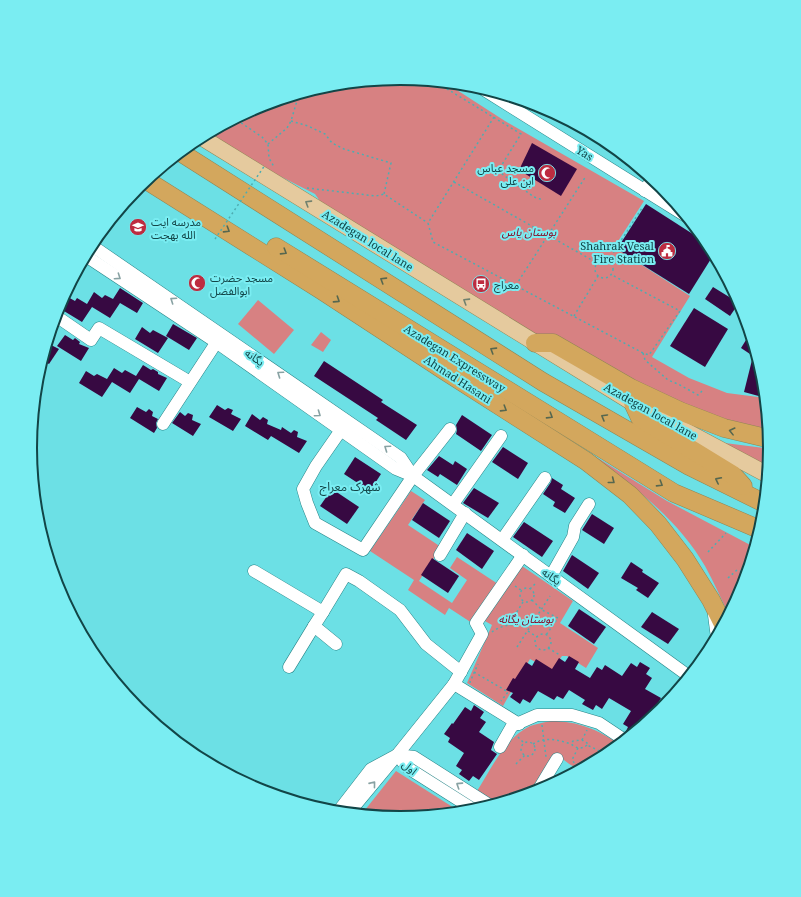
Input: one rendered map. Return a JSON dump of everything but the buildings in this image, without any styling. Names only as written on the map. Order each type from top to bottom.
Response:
[{"type":"highway","points":[[185,155],[543,382],[689,466],[759,501]]},
{"type":"highway","name":"Azadegan Expressway","points":[[161,175],[674,493],[755,528]]},
{"type":"highway","name":"Ahmad Hasani","points":[[151,183],[321,290],[586,461],[630,495],[658,524],[685,559],[711,600],[721,620]]},
{"type":"highway","name":"Azadegan local lane","points":[[535,343],[553,343],[631,388],[680,411],[724,428],[764,437]]},
{"type":"highway","points":[[633,403],[640,418],[733,475],[759,501]]},
{"type":"main road","name":"Azadegan local lane","points":[[207,141],[633,403],[763,472]]},
{"type":"street","name":"Yas","points":[[517,104],[674,209]]},
{"type":"street","points":[[645,191],[649,183]]},
{"type":"street","name":"یگانه","points":[[97,249],[219,338],[341,430],[396,469],[414,476],[686,674]]},
{"type":"street","name":"یگانه","points":[[91,259],[219,338],[401,458],[414,476]]},
{"type":"street","points":[[61,319],[91,340],[99,328],[190,382]]},
{"type":"street","points":[[163,424],[219,338]]},
{"type":"street","points":[[341,430],[316,466],[303,489],[314,523],[364,550],[414,476],[450,429]]},
{"type":"street","points":[[453,504],[501,436]]},
{"type":"street","points":[[502,540],[545,478]]},
{"type":"street","points":[[551,576],[573,537],[574,526],[589,504]]},
{"type":"street","points":[[440,555],[465,513]]},
{"type":"street","points":[[352,809],[454,684],[482,634],[476,623],[523,555]]},
{"type":"street","points":[[254,571],[323,612]]},
{"type":"street","points":[[288,667],[346,574],[400,610],[426,644],[461,672]]},
{"type":"street","points":[[711,600],[716,629]]},
{"type":"street","points":[[314,626],[336,644]]},
{"type":"street","points":[[454,684],[521,729]]},
{"type":"street","points":[[521,729],[536,716],[572,715],[599,723],[621,738]]},
{"type":"street","points":[[500,747],[512,726],[521,729]]},
{"type":"street","points":[[342,807],[371,769],[397,755]]},
{"type":"street","name":"اول","points":[[397,755],[414,757],[485,802]]},
{"type":"street","name":"اول","points":[[397,755],[408,768],[467,806]]},
{"type":"street","points":[[541,784],[552,759]]},
{"type":"path","points":[[445,88],[521,134],[498,171],[534,197],[543,200]]},
{"type":"path","points":[[268,144],[287,128],[291,121],[297,100]]},
{"type":"path","points":[[428,223],[494,118]]},
{"type":"path","points":[[291,121],[308,126],[325,134],[332,143],[344,149],[391,163],[384,194]]},
{"type":"path","points":[[240,122],[262,137],[268,144],[269,158],[278,171]]},
{"type":"path","points":[[215,238],[265,166]]},
{"type":"path","points":[[516,285],[586,176]]},
{"type":"path","points":[[454,182],[597,263]]},
{"type":"path","points":[[304,188],[376,196],[384,194],[428,223],[433,242],[649,355],[680,311],[612,274]]},
{"type":"path","points":[[608,261],[642,208]]},
{"type":"path","points":[[602,260],[608,261],[613,265],[612,274],[607,278],[598,276],[595,272],[597,263],[602,260]]},
{"type":"path","points":[[574,316],[598,276]]},
{"type":"path","points":[[643,353],[645,360],[668,380],[698,395],[703,390]]},
{"type":"path","points":[[708,552],[726,533]]},
{"type":"path","points":[[728,578],[737,570],[742,573]]},
{"type":"path","points":[[524,602],[519,595],[521,590],[526,588],[530,589],[536,583]]},
{"type":"path","points":[[530,589],[533,592],[532,600]]},
{"type":"path","points":[[517,647],[550,596]]},
{"type":"path","points":[[508,626],[524,602],[532,600]]},
{"type":"path","points":[[528,632],[537,637],[546,635],[558,618],[542,610],[532,600]]},
{"type":"path","points":[[490,637],[493,630],[508,626],[533,623],[552,626]]},
{"type":"path","points":[[546,635],[551,641],[548,648]]},
{"type":"path","points":[[537,637],[536,644],[539,648],[544,650],[548,648],[560,655]]},
{"type":"path","points":[[476,686],[470,682],[480,658]]},
{"type":"path","points":[[474,672],[508,692],[501,701]]},
{"type":"path","points":[[538,726],[547,724]]},
{"type":"path","points":[[542,725],[544,740],[552,759]]},
{"type":"path","points":[[582,740],[587,730],[583,728]]},
{"type":"path","points":[[521,729],[518,737],[525,744]]},
{"type":"path","points":[[525,744],[533,744],[544,740],[558,740],[578,748],[584,748],[587,745]]},
{"type":"path","points":[[571,744],[573,741],[582,740],[587,743],[587,745],[600,752]]},
{"type":"path","points":[[525,744],[522,749],[525,755]]},
{"type":"path","points":[[516,764],[525,755],[529,756],[533,754],[535,750],[533,744]]},
{"type":"path","points":[[578,748],[572,760],[575,764],[579,765]]},
{"type":"green space","name":"بوستان یاس","points":[[400,85],[456,89],[505,121],[644,201],[615,246],[617,249],[690,296],[652,357],[689,378],[727,393],[760,397],[763,431],[720,422],[544,339],[333,210],[320,201],[315,194],[258,165],[214,137],[240,122],[284,104],[306,97],[330,92],[353,88]]},
{"type":"green space","points":[[258,300],[294,330],[274,354],[238,324]]},
{"type":"green space","points":[[321,332],[331,340],[323,352],[311,345]]},
{"type":"green space","points":[[717,442],[764,448],[763,465]]},
{"type":"green space","points":[[588,452],[667,501],[751,545],[727,610],[705,566],[694,549],[652,503]]},
{"type":"green space","points":[[411,491],[425,500],[408,525],[441,547],[419,581],[452,603],[467,580],[450,568],[457,557],[498,584],[472,623],[449,608],[445,615],[408,590],[414,580],[370,551]]},
{"type":"green space","name":"بوستان یگانه","points":[[522,566],[573,601],[560,623],[598,648],[586,668],[567,656],[562,656],[552,671],[530,659],[503,706],[467,683],[492,625],[483,620]]},
{"type":"green space","points":[[561,721],[588,727],[615,742],[575,767],[558,755],[553,756],[533,787],[517,793],[492,801],[477,791],[499,755],[513,738],[530,726],[543,722]]},
{"type":"green space","points":[[396,771],[454,808],[400,812],[365,810]]},
{"type":"place","name":"مسجد عباس ابن علی","points":[[547,173]]},
{"type":"place","name":"مدرسه ایت الله بهجت","points":[[138,227]]},
{"type":"place","name":"Shahrak Vesal Fire Station","points":[[667,251]]},
{"type":"place","name":"مسجد حضرت ابوالفضل","points":[[197,283]]},
{"type":"place","name":"معراج","points":[[481,284]]},
{"type":"district","name":"شهرک معراج","points":[[350,486]]}]
